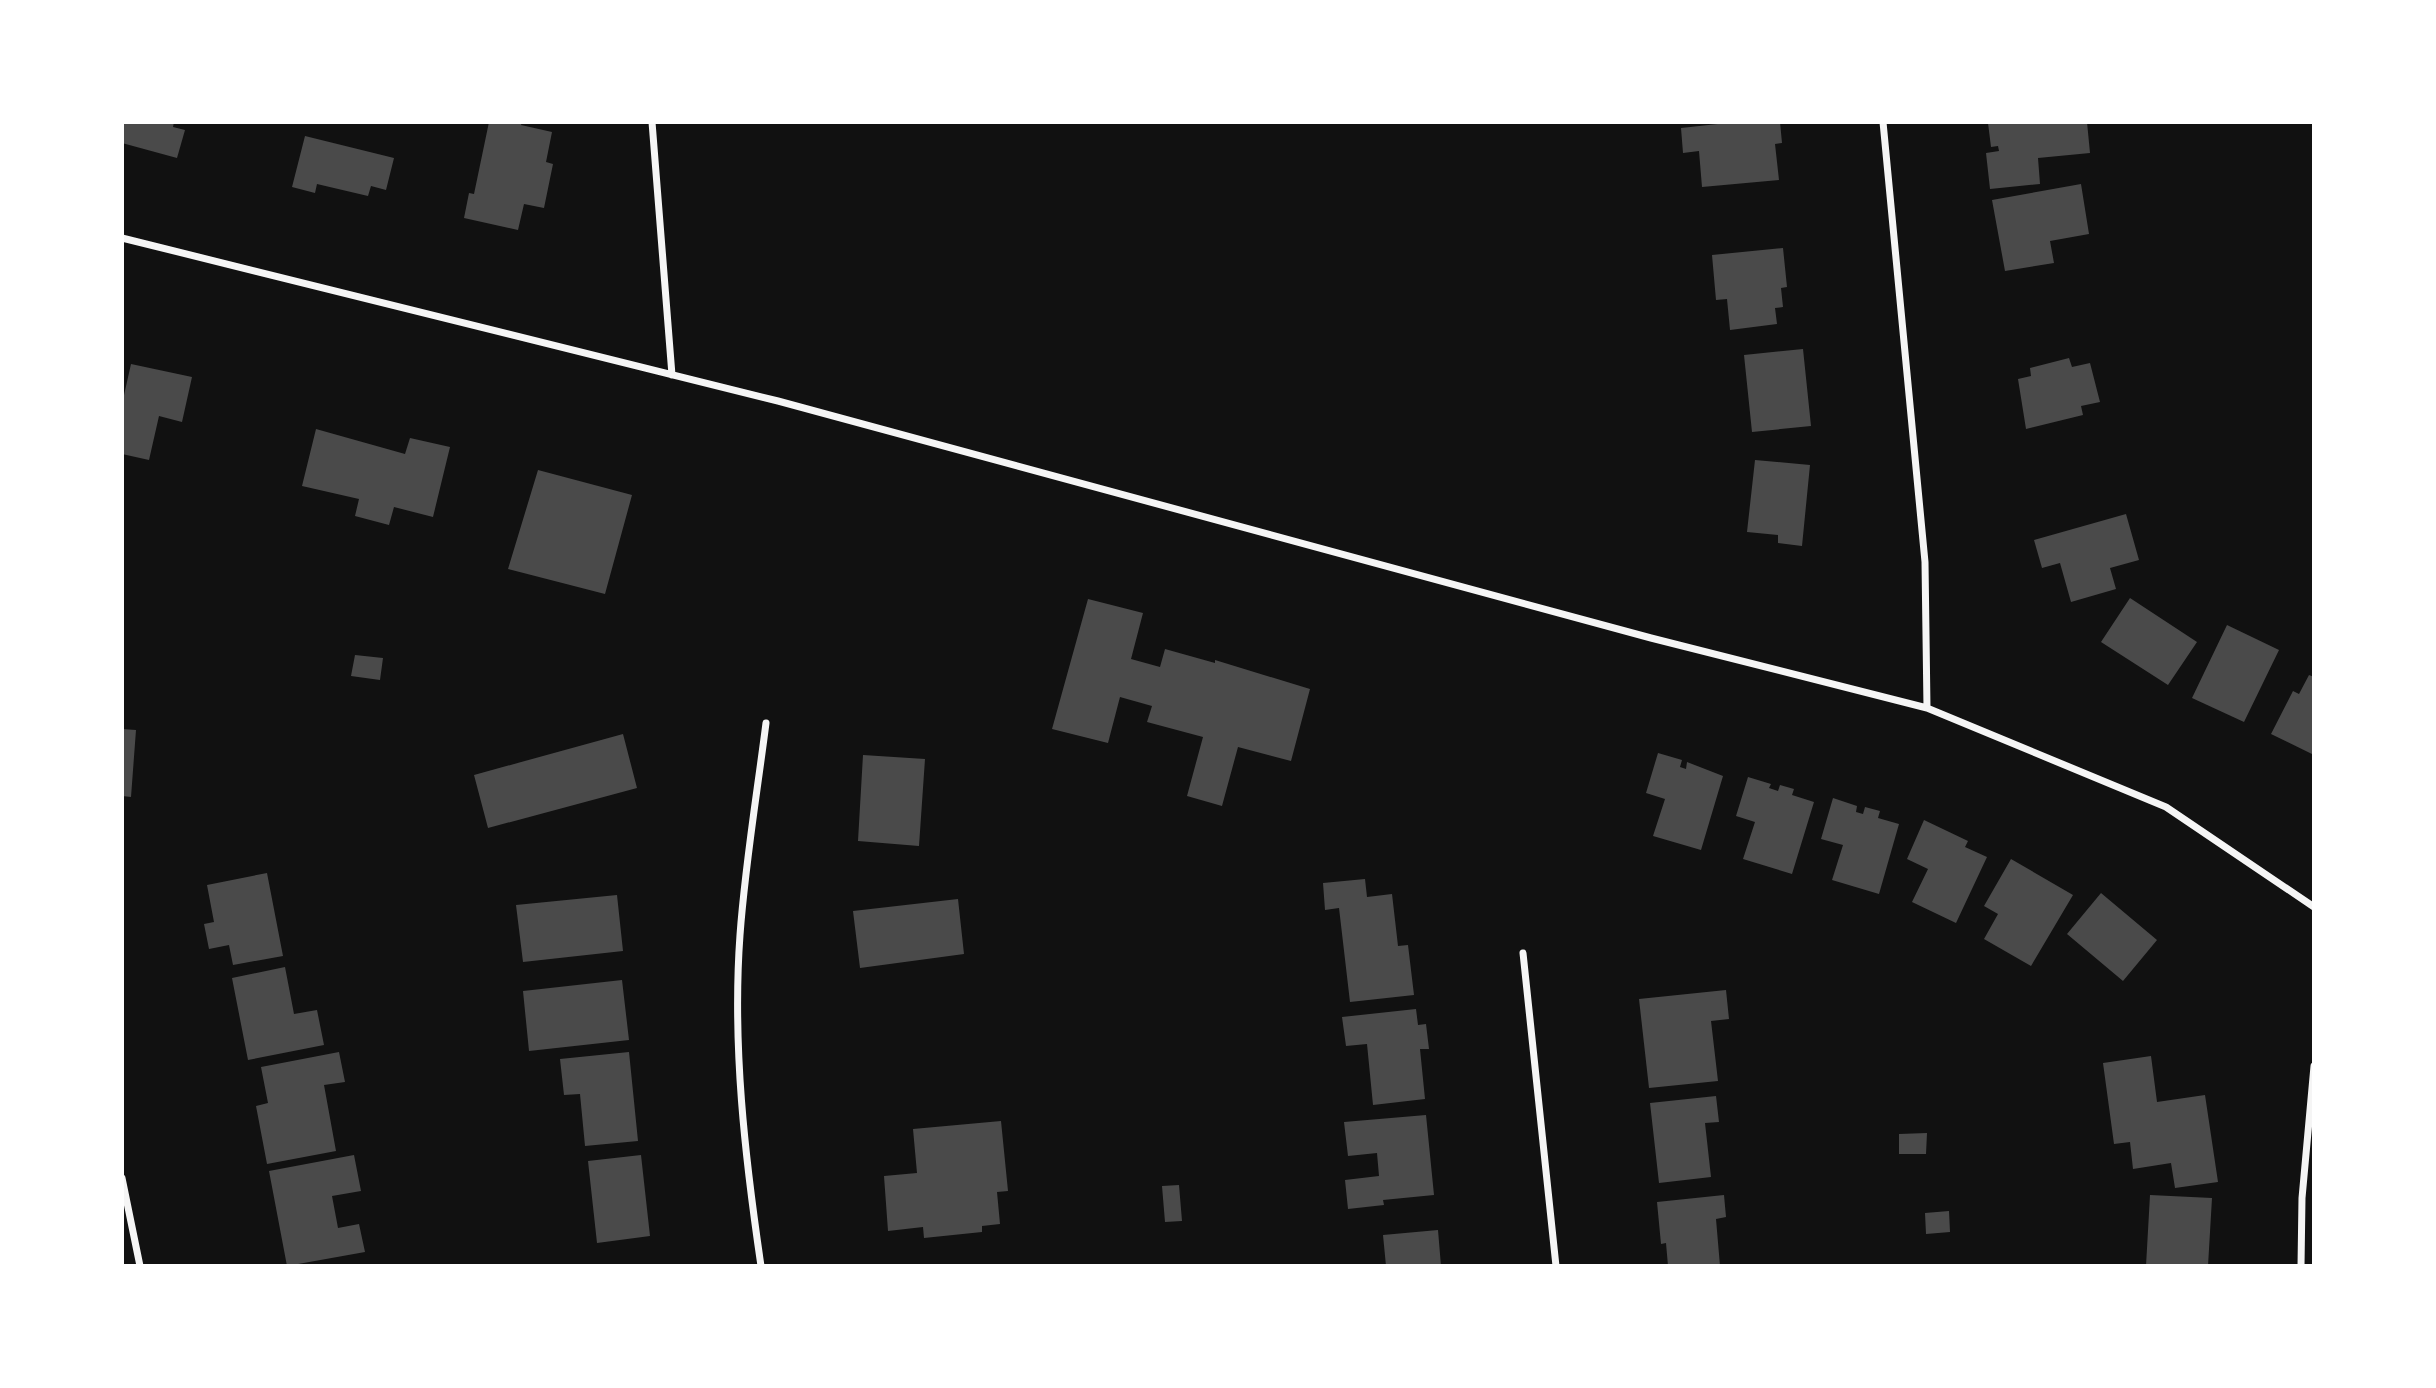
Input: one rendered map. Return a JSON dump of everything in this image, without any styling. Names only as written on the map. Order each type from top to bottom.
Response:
[{"type":"street","points":[[652,122],[672,374]]},
{"type":"street","points":[[1883,122],[1925,562],[1927,708]]},
{"type":"street","points":[[122,238],[672,374],[1651,638],[1927,708],[2166,807],[2314,907]]},
{"type":"street","points":[[761,1265],[752,1207],[737,1036],[740,935],[766,723]]},
{"type":"street","points":[[1524,953],[1556,1265]]},
{"type":"street","points":[[2301,1265],[2302,1198],[2314,1066]]},
{"type":"street","points":[[122,1178],[140,1265]]},
{"type":"building","points":[[123,122],[174,122],[173,127],[185,130],[177,158],[122,143]]},
{"type":"building","points":[[489,122],[522,122],[521,125],[552,132],[546,162],[553,164],[544,208],[524,204],[518,230],[464,218],[469,193],[474,194]]},
{"type":"building","points":[[1736,122],[1780,122],[1782,143],[1775,144],[1779,180],[1702,187],[1699,151],[1683,153],[1681,128]]},
{"type":"building","points":[[2087,122],[2090,153],[2038,158],[2040,184],[1990,189],[1986,153],[1999,151],[1998,146],[1991,147],[1988,123]]},
{"type":"building","points":[[305,136],[394,158],[386,190],[371,186],[368,196],[317,184],[315,193],[292,187]]},
{"type":"building","points":[[2081,184],[2089,234],[2050,241],[2054,263],[2005,271],[1992,200]]},
{"type":"building","points":[[1783,248],[1787,287],[1781,288],[1783,307],[1775,308],[1777,324],[1730,330],[1727,299],[1716,300],[1712,255]]},
{"type":"building","points":[[1803,349],[1811,426],[1752,432],[1744,355]]},
{"type":"building","points":[[2069,358],[2072,367],[2090,363],[2100,402],[2081,406],[2083,415],[2026,429],[2018,379],[2031,376],[2030,368]]},
{"type":"building","points":[[131,364],[192,377],[182,422],[159,416],[149,460],[122,454],[122,404]]},
{"type":"building","points":[[316,429],[405,454],[410,438],[450,447],[433,517],[394,507],[389,525],[355,516],[359,499],[302,486]]},
{"type":"building","points":[[1755,460],[1810,465],[1802,546],[1778,543],[1778,535],[1747,532]]},
{"type":"building","points":[[538,470],[632,495],[605,594],[508,569]]},
{"type":"building","points":[[2126,514],[2139,560],[2110,568],[2116,589],[2071,602],[2060,563],[2042,568],[2034,540]]},
{"type":"building","points":[[2130,598],[2197,642],[2168,685],[2101,642]]},
{"type":"building","points":[[1088,599],[1143,613],[1131,659],[1160,667],[1165,649],[1215,663],[1215,660],[1310,689],[1291,761],[1238,747],[1222,806],[1187,796],[1203,737],[1147,722],[1152,706],[1120,697],[1108,743],[1052,729]]},
{"type":"building","points":[[2227,625],[2279,650],[2244,722],[2192,698]]},
{"type":"building","points":[[355,655],[383,658],[380,680],[351,676]]},
{"type":"building","points":[[2309,675],[2314,677],[2314,755],[2271,734],[2293,691],[2299,694]]},
{"type":"building","points":[[122,729],[136,730],[131,797],[122,796]]},
{"type":"building","points":[[623,734],[637,788],[488,828],[474,775]]},
{"type":"building","points":[[1658,753],[1682,760],[1680,767],[1686,769],[1687,762],[1723,776],[1701,850],[1653,836],[1665,799],[1646,793]]},
{"type":"building","points":[[863,755],[925,759],[919,846],[858,841]]},
{"type":"building","points":[[1748,777],[1771,784],[1769,788],[1778,791],[1780,785],[1794,789],[1792,795],[1814,802],[1792,874],[1743,859],[1755,822],[1736,816]]},
{"type":"building","points":[[1833,798],[1857,806],[1856,812],[1863,814],[1865,807],[1880,811],[1878,818],[1899,824],[1879,894],[1832,880],[1843,845],[1821,839]]},
{"type":"building","points":[[1924,820],[1968,841],[1965,847],[1987,857],[1956,923],[1912,902],[1928,869],[1907,859]]},
{"type":"building","points":[[2011,859],[2073,895],[2031,966],[1984,939],[1998,914],[1984,906]]},
{"type":"building","points":[[267,873],[283,956],[233,965],[229,945],[209,949],[204,924],[214,922],[207,885]]},
{"type":"building","points":[[1365,879],[1367,897],[1392,894],[1398,946],[1408,945],[1414,995],[1350,1002],[1339,908],[1325,910],[1323,883]]},
{"type":"building","points":[[2101,893],[2157,940],[2123,981],[2067,934]]},
{"type":"building","points":[[617,895],[623,951],[523,962],[516,905]]},
{"type":"building","points":[[958,899],[964,954],[860,968],[853,911]]},
{"type":"building","points":[[285,967],[294,1014],[317,1010],[324,1045],[248,1060],[232,978]]},
{"type":"building","points":[[622,980],[629,1040],[529,1051],[523,991]]},
{"type":"building","points":[[1726,990],[1729,1019],[1711,1021],[1718,1081],[1649,1088],[1639,999]]},
{"type":"building","points":[[1416,1009],[1418,1025],[1426,1024],[1429,1049],[1420,1049],[1425,1099],[1373,1105],[1367,1044],[1346,1046],[1342,1017]]},
{"type":"building","points":[[339,1052],[345,1082],[324,1085],[336,1151],[267,1164],[256,1106],[268,1103],[261,1067]]},
{"type":"building","points":[[629,1052],[638,1141],[585,1146],[580,1094],[564,1095],[560,1059]]},
{"type":"building","points":[[2151,1056],[2157,1102],[2205,1095],[2218,1182],[2175,1188],[2171,1163],[2133,1169],[2130,1142],[2114,1144],[2103,1063]]},
{"type":"building","points":[[1716,1096],[1719,1122],[1705,1123],[1711,1177],[1659,1183],[1650,1103]]},
{"type":"building","points":[[1426,1115],[1434,1195],[1383,1200],[1384,1205],[1348,1209],[1345,1180],[1379,1176],[1377,1153],[1348,1156],[1344,1122]]},
{"type":"building","points":[[1001,1121],[1008,1191],[997,1192],[1000,1224],[982,1226],[982,1232],[924,1238],[923,1227],[888,1231],[884,1176],[917,1173],[913,1129]]},
{"type":"building","points":[[1927,1133],[1926,1154],[1899,1154],[1899,1134]]},
{"type":"building","points":[[354,1155],[361,1191],[332,1196],[338,1228],[359,1224],[365,1252],[287,1266],[269,1171]]},
{"type":"building","points":[[641,1155],[650,1236],[597,1243],[588,1161]]},
{"type":"building","points":[[1179,1185],[1182,1221],[1165,1222],[1162,1186]]},
{"type":"building","points":[[1724,1195],[1726,1217],[1716,1219],[1720,1266],[1668,1266],[1666,1243],[1661,1244],[1657,1202]]},
{"type":"building","points":[[2150,1195],[2212,1198],[2208,1266],[2146,1266]]},
{"type":"building","points":[[1949,1211],[1950,1232],[1926,1234],[1925,1213]]},
{"type":"building","points":[[1438,1230],[1441,1266],[1386,1266],[1383,1235]]}]
